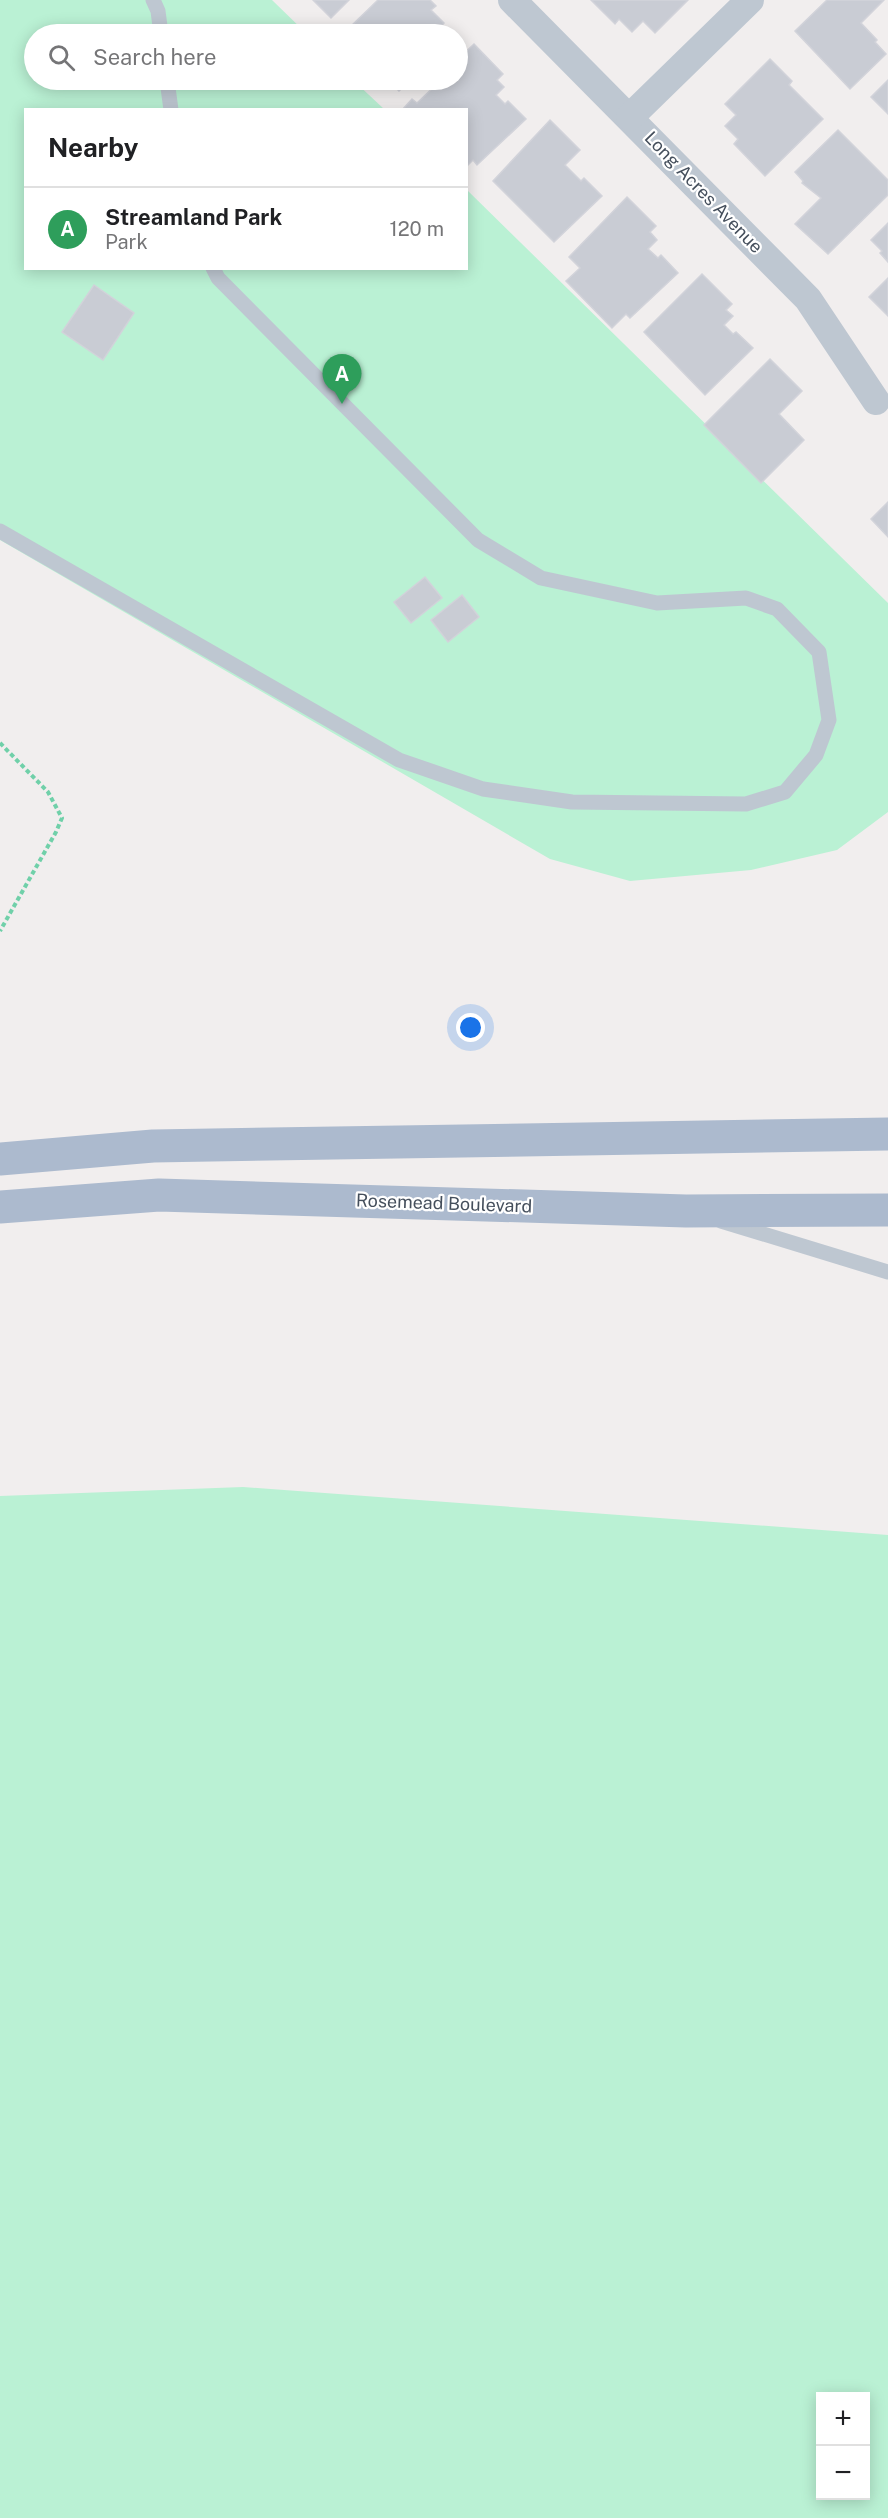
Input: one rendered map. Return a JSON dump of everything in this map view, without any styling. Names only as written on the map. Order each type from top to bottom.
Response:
[{"type":"main road","points":[[0,1159],[153,1146],[888,1134]]},
{"type":"main road","name":"Rosemead Boulevard","points":[[0,1207],[159,1195],[686,1211],[888,1210]]},
{"type":"street","name":"Long Acres Avenue","points":[[512,0],[808,299],[876,401]]},
{"type":"street","points":[[630,117],[750,0]]},
{"type":"lane","points":[[153,0],[158,11],[160,24]]},
{"type":"lane","points":[[168,90],[171,108]]},
{"type":"lane","points":[[0,531],[399,760],[483,789],[572,802],[746,804],[785,792],[816,755],[829,720],[819,652],[777,609],[746,598],[657,603],[541,578],[478,540],[218,278],[214,270]]},
{"type":"lane","points":[[686,1211],[888,1272]]},
{"type":"path","points":[[0,743],[48,792],[62,818],[0,931]]},
{"type":"green space","points":[[0,0],[272,0],[297,24],[24,24],[24,90],[364,90],[383,108],[24,108],[24,270],[468,270],[468,191],[888,603],[888,812],[837,850],[751,870],[630,881],[550,859],[0,540]]},
{"type":"green space","points":[[243,1487],[888,1535],[888,2518],[0,2518],[0,1496]]},
{"type":"building","points":[[313,0],[349,0],[331,18]]},
{"type":"building","points":[[378,0],[430,0],[436,6],[431,10],[444,23],[443,24],[353,24]]},
{"type":"building","points":[[591,0],[688,0],[655,33],[643,21],[632,32],[619,19],[615,24]]},
{"type":"building","points":[[827,0],[884,0],[861,23],[886,54],[850,89],[795,31]]},
{"type":"building","points":[[474,44],[503,74],[497,80],[504,87],[496,95],[505,104],[508,101],[526,119],[477,165],[473,160],[468,165],[468,108],[404,108],[412,99],[417,103],[431,90],[468,90],[468,50]]},
{"type":"building","points":[[770,59],[792,81],[789,85],[823,119],[765,176],[734,144],[738,139],[725,126],[736,115],[725,104]]},
{"type":"building","points":[[888,80],[888,114],[871,97]]},
{"type":"building","points":[[550,120],[580,150],[565,165],[581,181],[584,178],[602,196],[554,242],[493,181]]},
{"type":"building","points":[[838,130],[888,180],[888,195],[828,254],[795,224],[821,198],[802,183],[803,181],[795,172]]},
{"type":"building","points":[[627,197],[656,226],[650,232],[657,240],[648,249],[658,258],[661,255],[678,273],[630,318],[626,314],[612,328],[566,281],[580,268],[569,257]]},
{"type":"building","points":[[888,223],[888,262],[880,253],[882,251],[871,240]]},
{"type":"building","points":[[702,274],[732,304],[726,310],[733,316],[724,325],[733,334],[736,332],[753,348],[705,395],[644,332]]},
{"type":"building","points":[[888,278],[888,316],[869,297]]},
{"type":"building","points":[[94,285],[134,313],[103,360],[62,332]]},
{"type":"building","points":[[770,359],[802,391],[779,414],[804,440],[761,483],[704,425]]},
{"type":"building","points":[[888,502],[888,537],[871,519]]},
{"type":"building","points":[[425,577],[442,598],[411,623],[394,602]]},
{"type":"building","points":[[462,595],[479,617],[448,642],[431,620]]},
{"type":"place","name":"Streamland Park","points":[[342,404]]}]
